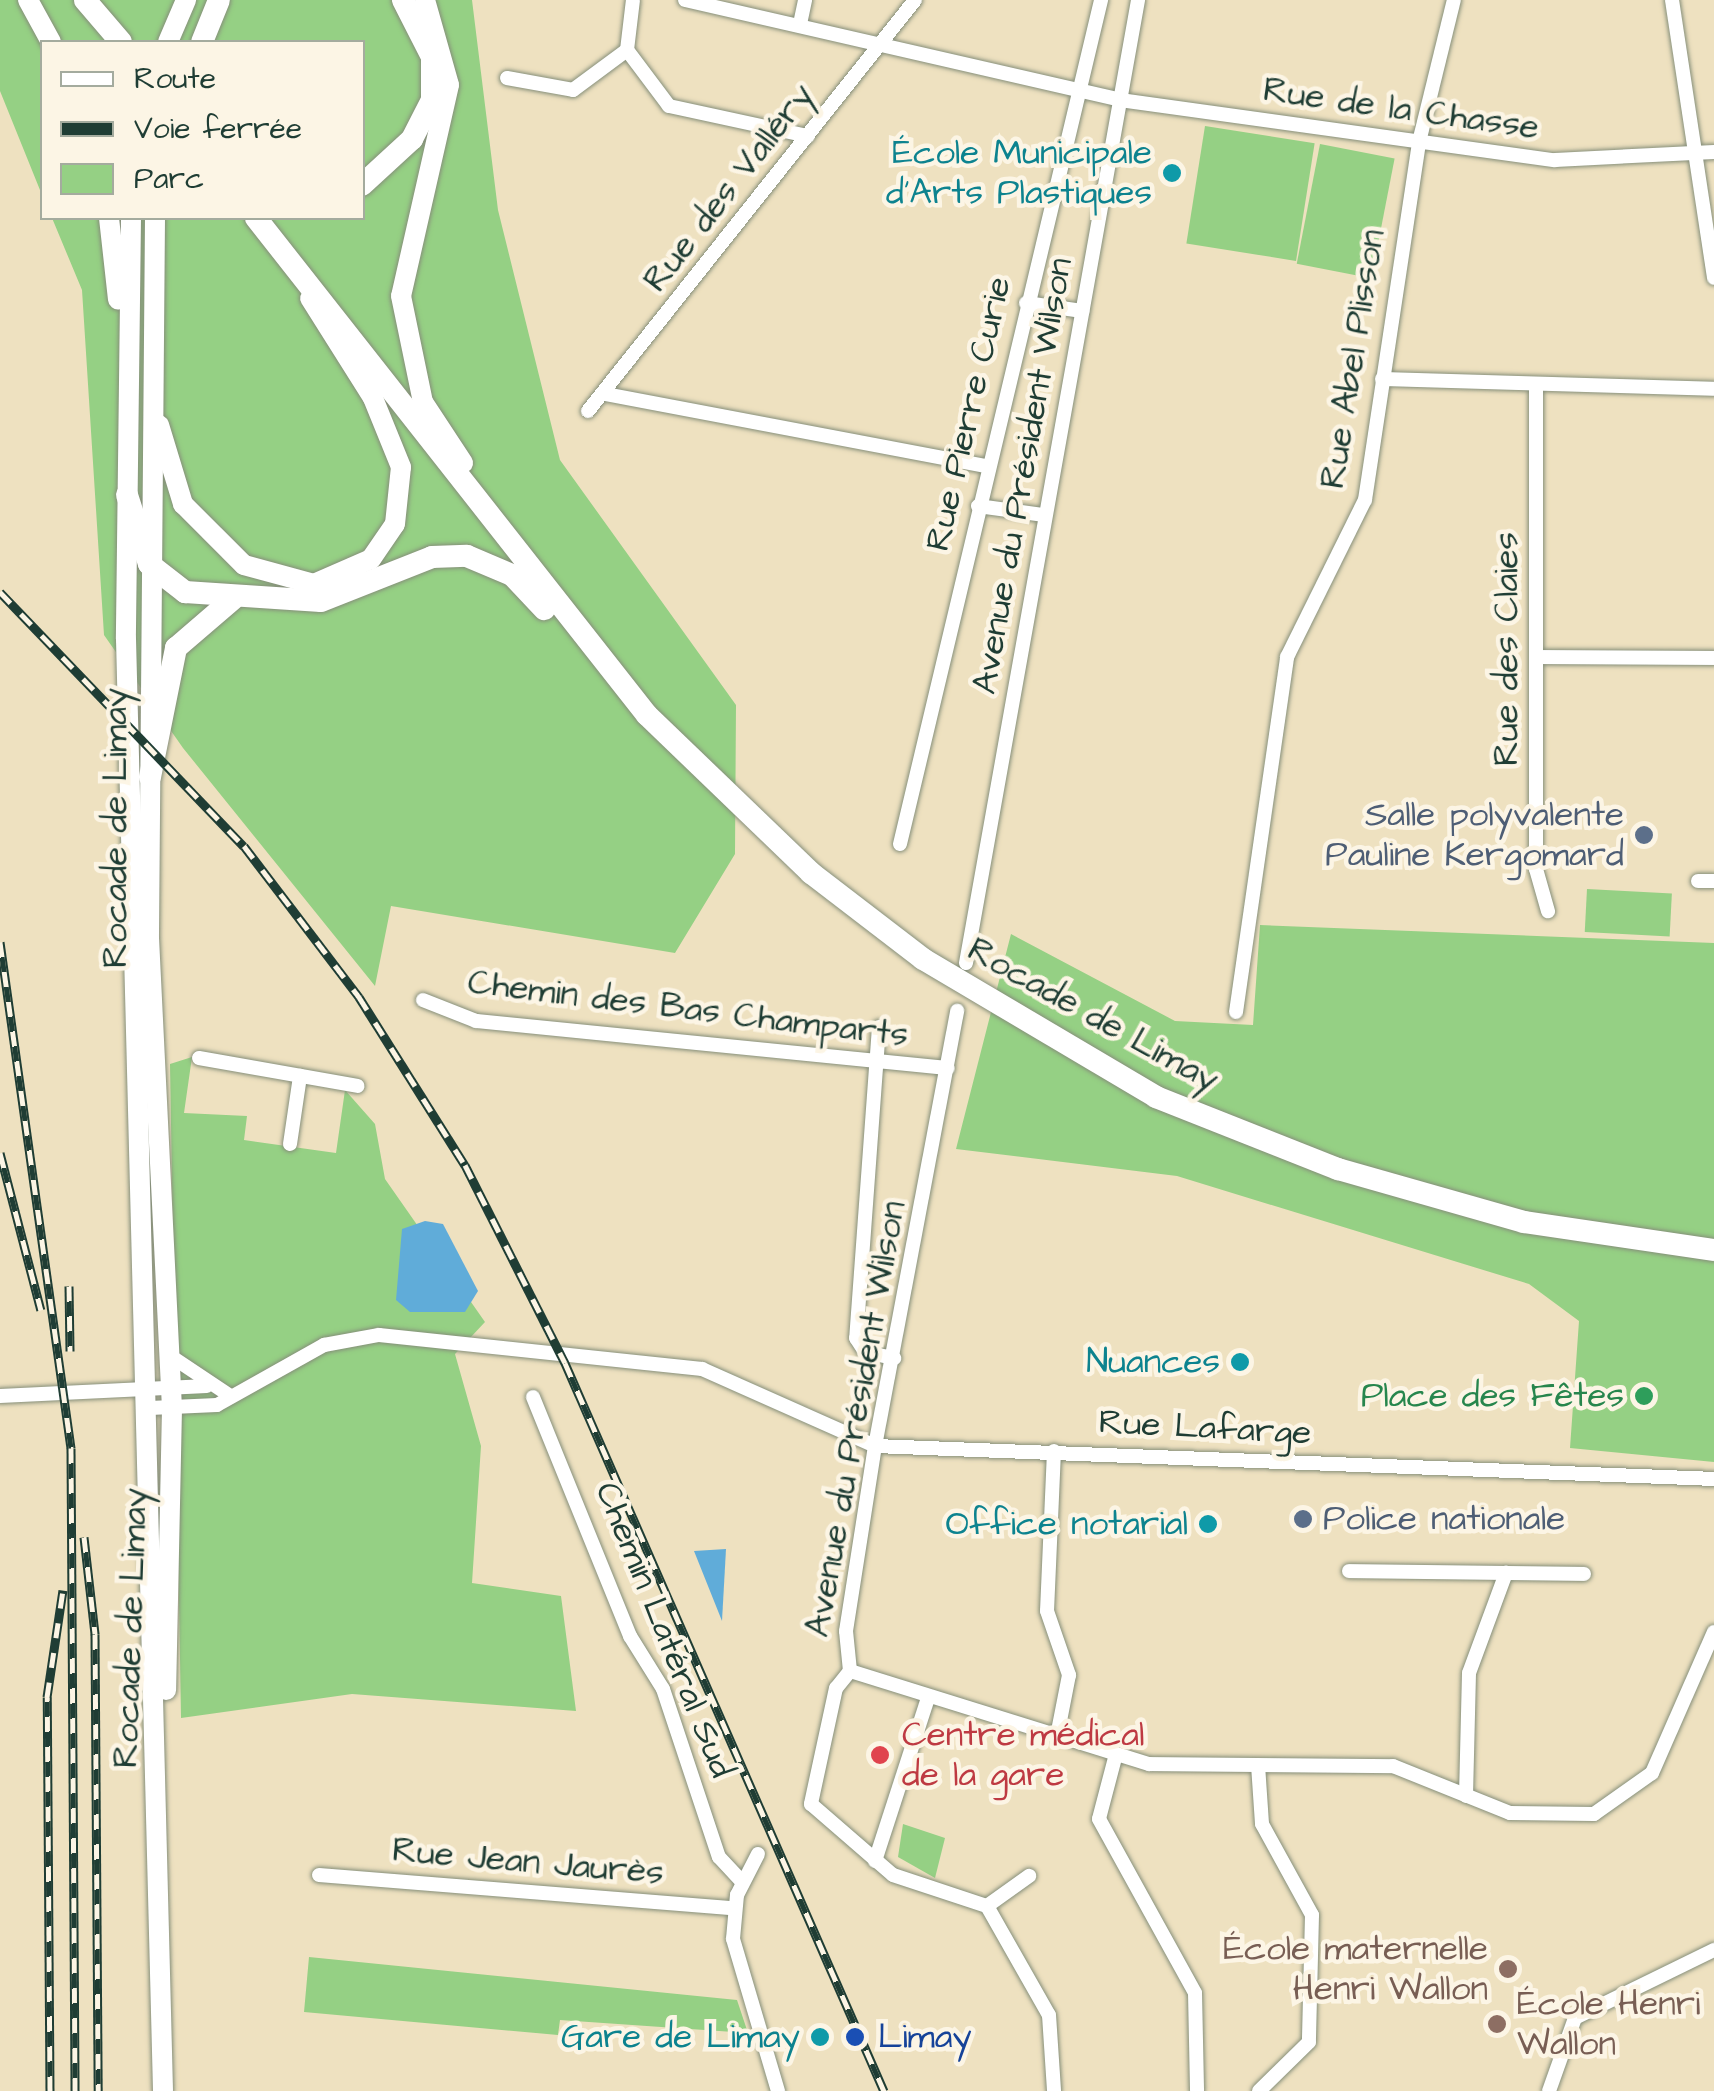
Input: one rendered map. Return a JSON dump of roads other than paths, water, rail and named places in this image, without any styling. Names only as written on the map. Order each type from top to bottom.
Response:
[{"type":"main road","points":[[28,0],[50,40]]},
{"type":"main road","points":[[85,0],[116,36]]},
{"type":"main road","points":[[169,40],[186,0]]},
{"type":"main road","points":[[193,40],[208,0]]},
{"type":"main road","points":[[203,40],[219,0]]},
{"type":"main road","points":[[365,182],[412,138],[432,100],[432,57],[403,0]]},
{"type":"main road","points":[[425,0],[448,85],[404,263],[405,337],[424,402],[534,574]]},
{"type":"main road","points":[[109,220],[128,438]]},
{"type":"main road","name":"Rocade de Limay","points":[[131,220],[127,495],[160,1399],[163,2091]]},
{"type":"main road","name":"Rocade de Limay","points":[[155,220],[150,314],[148,564],[150,777],[168,1355],[160,1399]]},
{"type":"main road","points":[[258,220],[601,662]]},
{"type":"main road","points":[[150,314],[163,462],[183,504],[205,534],[262,574],[333,580],[386,542],[401,502],[401,468],[373,398],[296,271]]},
{"type":"main road","points":[[127,495],[148,564],[185,592],[233,599],[321,601],[432,557],[467,556],[512,575],[601,662]]},
{"type":"main road","points":[[150,777],[176,648],[233,599]]},
{"type":"main road","name":"Rocade de Limay","points":[[601,662],[811,874],[1000,1011],[1156,1097],[1432,1198],[1714,1250]]},
{"type":"street","points":[[633,0],[627,50],[669,106],[808,136]]},
{"type":"street","name":"Rue de la Chasse","points":[[686,0],[800,24],[876,49],[1120,100],[1555,160],[1714,152]]},
{"type":"street","points":[[800,24],[805,0]]},
{"type":"street","name":"Rue des Valléry","points":[[588,412],[915,0]]},
{"type":"street","name":"Rue Pierre Curie","points":[[900,844],[1026,303],[1082,93],[1101,0]]},
{"type":"street","name":"Avenue du Président Wilson","points":[[966,963],[1138,0]]},
{"type":"street","name":"Rue Abel Plisson","points":[[1236,1012],[1287,657],[1365,500],[1419,142],[1454,0]]},
{"type":"street","points":[[1672,0],[1714,278]]},
{"type":"street","points":[[507,78],[573,90],[627,50]]},
{"type":"street","points":[[1026,303],[1082,312]]},
{"type":"street","points":[[1382,379],[1714,389]]},
{"type":"street","name":"Rue des Claies","points":[[1536,385],[1540,657],[1536,869],[1548,911]]},
{"type":"street","points":[[606,394],[988,466]]},
{"type":"street","points":[[978,506],[1044,515]]},
{"type":"street","points":[[1540,657],[1714,658]]},
{"type":"street","name":"Chemin des Bas Champarts","points":[[424,1000],[476,1021],[948,1068]]},
{"type":"street","name":"Avenue du Président Wilson","points":[[957,1011],[875,1446],[846,1631],[850,1671],[836,1688],[810,1793],[815,1811],[894,1876],[987,1906]]},
{"type":"street","points":[[879,1027],[870,1063],[856,1338],[865,1352],[894,1358]]},
{"type":"street","points":[[199,1058],[358,1086]]},
{"type":"street","points":[[290,1144],[300,1076]]},
{"type":"street","points":[[0,1396],[160,1399],[229,1395],[324,1344],[378,1335],[702,1369],[875,1446]]},
{"type":"street","points":[[168,1355],[208,1386],[229,1395]]},
{"type":"street","points":[[160,1399],[208,1386]]},
{"type":"street","name":"Chemin Latéral Sud","points":[[533,1397],[630,1636],[663,1689],[719,1857],[742,1882]]},
{"type":"street","name":"Rue Lafarge","points":[[875,1446],[1054,1450],[1714,1479]]},
{"type":"street","points":[[1054,1450],[1047,1611],[1069,1675],[1058,1736]]},
{"type":"street","points":[[1349,1571],[1584,1574]]},
{"type":"street","points":[[1466,1796],[1469,1673],[1506,1573]]},
{"type":"street","points":[[850,1671],[928,1698],[1166,1766],[1400,1767],[1510,1814],[1594,1814],[1652,1772],[1714,1632]]},
{"type":"street","points":[[876,1860],[899,1800],[928,1698]]},
{"type":"street","points":[[1116,1754],[1099,1820],[1195,1993],[1197,2091]]},
{"type":"street","points":[[1258,1765],[1262,1824],[1312,1915],[1309,2042],[1260,2091]]},
{"type":"street","points":[[758,1854],[733,1908],[740,1972],[778,2091]]},
{"type":"street","name":"Rue Jean Jaurès","points":[[319,1875],[733,1908]]},
{"type":"street","points":[[1029,1876],[987,1906],[1048,2015],[1054,2091]]},
{"type":"street","points":[[1549,2091],[1575,2018],[1714,1950]]},
{"type":"water","points":[[425,1221],[443,1224],[478,1291],[465,1312],[410,1312],[396,1300],[402,1229]]},
{"type":"water","points":[[726,1549],[722,1621],[694,1551]]},
{"type":"railway","points":[[0,592],[244,846],[359,997],[465,1165],[565,1363],[884,2091]]},
{"type":"railway","points":[[0,942],[71,1448],[75,2091]]},
{"type":"railway","points":[[0,1153],[41,1310]]},
{"type":"railway","points":[[69,1286],[70,1351]]},
{"type":"railway","points":[[84,1537],[95,1634],[98,2091]]},
{"type":"railway","points":[[50,2091],[47,1697],[63,1590]]},
{"type":"place","name":"École Municipale d'Arts Plastiques","points":[[1172,173]]},
{"type":"place","name":"Salle polyvalente Pauline Kergomard","points":[[1644,835]]},
{"type":"place","name":"Nuances","points":[[1240,1362]]},
{"type":"place","name":"Place des Fêtes","points":[[1644,1396]]},
{"type":"place","name":"Police nationale","points":[[1303,1519]]},
{"type":"place","name":"Office notarial","points":[[1208,1524]]},
{"type":"place","name":"Centre médical de la gare","points":[[880,1755]]},
{"type":"place","name":"École maternelle Henri Wallon","points":[[1508,1969]]},
{"type":"place","name":"École Henri Wallon","points":[[1497,2024]]},
{"type":"place","name":"Gare de Limay","points":[[820,2037]]},
{"type":"place","name":"Limay","points":[[855,2037]]}]
